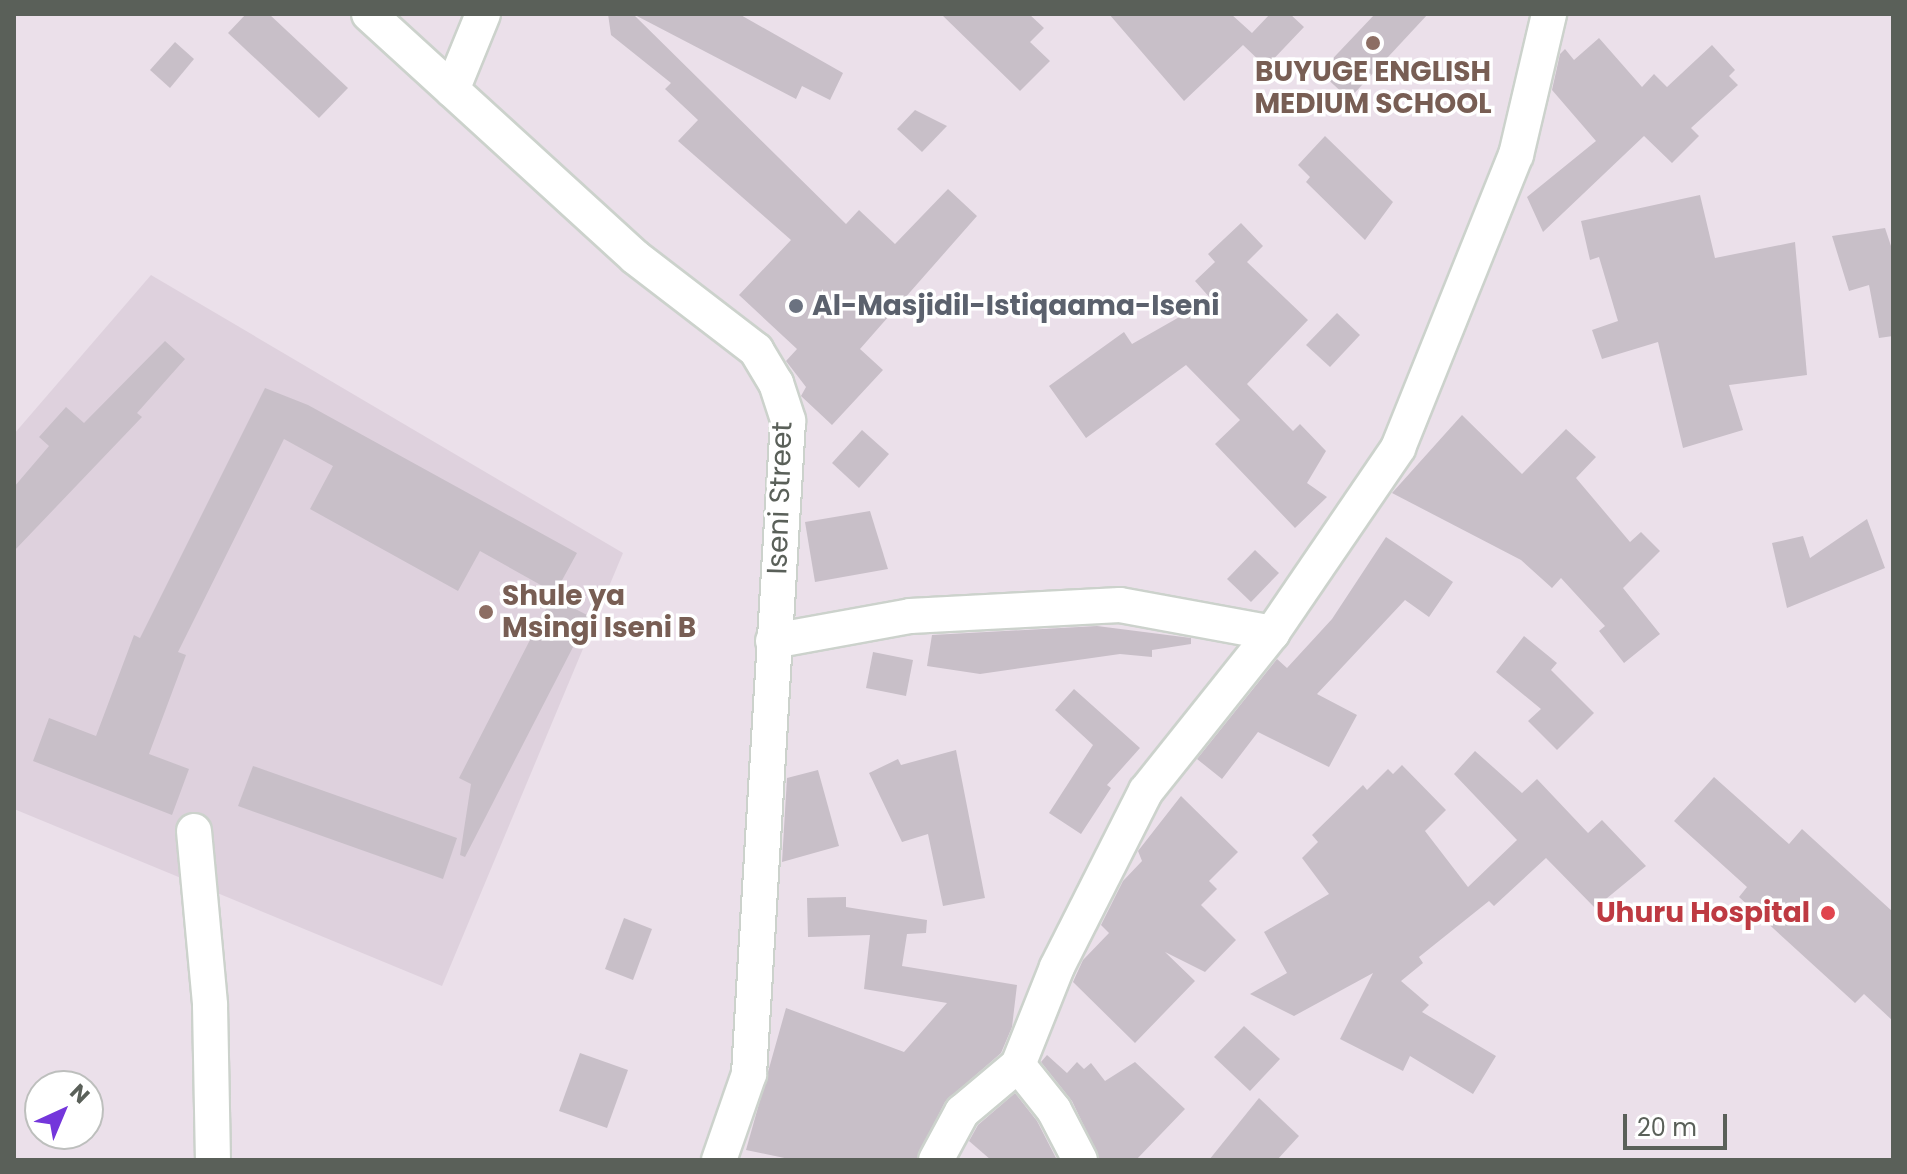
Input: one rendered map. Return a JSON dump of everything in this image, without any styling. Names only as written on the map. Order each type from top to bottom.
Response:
[{"type":"street","name":"Iseni Street","points":[[369,14],[635,257],[756,350],[776,383],[788,421],[749,1074],[719,1160]]},
{"type":"street","points":[[452,90],[483,14]]},
{"type":"street","points":[[936,1160],[962,1112],[1018,1065],[1057,967],[1146,791],[1272,633],[1398,448],[1516,155],[1549,14]]},
{"type":"street","points":[[773,641],[910,616],[1120,605],[1272,633]]},
{"type":"street","points":[[194,831],[210,1005],[213,1160]]},
{"type":"street","points":[[1018,1065],[1054,1110],[1080,1160]]},
{"type":"shaded area","points":[[151,275],[623,553],[442,986],[14,809],[14,434]]},
{"type":"building","points":[[246,14],[269,14],[348,88],[319,118],[228,33]]},
{"type":"building","points":[[608,14],[633,14],[846,224],[859,210],[895,244],[948,189],[977,216],[860,349],[883,370],[832,425],[801,396],[806,387],[786,361],[797,349],[739,295],[791,240],[678,141],[698,120],[665,89],[671,83],[611,35]]},
{"type":"building","points":[[633,14],[739,14],[843,73],[830,100],[802,86],[796,99]]},
{"type":"building","points":[[941,14],[1029,14],[1044,28],[1030,42],[1050,61],[1020,91]]},
{"type":"building","points":[[1109,14],[1231,14],[1252,33],[1270,14],[1290,14],[1304,27],[1266,67],[1243,45],[1184,101]]},
{"type":"building","points":[[1375,14],[1428,14],[1349,99],[1320,72]]},
{"type":"building","points":[[1599,38],[1642,87],[1654,74],[1667,87],[1712,45],[1735,70],[1729,76],[1738,85],[1691,128],[1699,136],[1672,163],[1644,136],[1543,232],[1527,197],[1596,141],[1552,90],[1560,54],[1565,49],[1574,60]]},
{"type":"building","points":[[175,42],[194,59],[170,88],[150,70]]},
{"type":"building","points":[[915,110],[947,126],[922,152],[897,129]]},
{"type":"building","points":[[1325,136],[1393,202],[1365,240],[1306,182],[1310,177],[1298,165]]},
{"type":"building","points":[[1700,195],[1715,258],[1795,242],[1807,375],[1729,385],[1743,430],[1683,448],[1658,342],[1602,359],[1592,330],[1618,321],[1599,257],[1590,260],[1581,221]]},
{"type":"building","points":[[1241,223],[1263,246],[1247,262],[1308,320],[1247,384],[1293,431],[1300,424],[1326,451],[1307,483],[1327,497],[1295,528],[1215,444],[1240,420],[1186,365],[1086,438],[1049,386],[1124,332],[1132,344],[1211,299],[1195,281],[1215,262],[1208,254]]},
{"type":"building","points":[[1885,228],[1893,252],[1893,336],[1879,338],[1869,285],[1849,291],[1832,236]]},
{"type":"building","points":[[1337,313],[1360,335],[1330,367],[1306,345]]},
{"type":"building","points":[[165,341],[185,359],[137,413],[142,417],[14,551],[14,487],[49,446],[39,437],[66,407],[84,423]]},
{"type":"building","points":[[265,388],[308,405],[577,553],[555,593],[480,551],[458,591],[310,509],[333,466],[284,439],[178,652],[186,655],[149,754],[189,769],[172,815],[33,761],[49,718],[96,736],[134,635],[140,638]]},
{"type":"building","points":[[1462,415],[1522,474],[1566,429],[1596,457],[1576,478],[1630,542],[1641,532],[1660,551],[1623,588],[1660,634],[1624,663],[1599,631],[1605,626],[1561,578],[1552,588],[1521,560],[1392,493]]},
{"type":"building","points":[[862,430],[889,454],[859,488],[832,463]]},
{"type":"building","points":[[870,511],[888,569],[815,582],[805,522]]},
{"type":"building","points":[[1867,519],[1885,568],[1787,608],[1772,543],[1803,536],[1810,558]]},
{"type":"building","points":[[1386,537],[1453,582],[1429,617],[1405,600],[1317,694],[1357,715],[1329,767],[1258,732],[1222,779],[1197,759],[1277,659],[1287,668],[1332,619]]},
{"type":"building","points":[[1255,550],[1279,573],[1251,602],[1227,579]]},
{"type":"building","points":[[552,597],[589,616],[465,857],[460,855],[471,784],[459,778]]},
{"type":"building","points":[[1097,626],[1191,638],[1191,644],[1152,650],[1152,657],[1120,654],[980,674],[927,666],[932,635]]},
{"type":"building","points":[[1524,636],[1557,663],[1551,670],[1594,713],[1557,750],[1528,721],[1541,709],[1496,672]]},
{"type":"building","points":[[873,652],[913,660],[906,696],[866,688]]},
{"type":"building","points":[[1074,689],[1140,748],[1107,785],[1111,788],[1081,834],[1049,813],[1093,745],[1055,710]]},
{"type":"building","points":[[956,750],[985,898],[943,906],[928,834],[902,842],[869,773],[898,759],[901,765]]},
{"type":"building","points":[[1475,751],[1522,793],[1537,779],[1588,833],[1602,820],[1646,866],[1595,908],[1546,858],[1494,906],[1489,901],[1419,957],[1423,963],[1401,981],[1429,1005],[1422,1012],[1496,1056],[1473,1094],[1410,1056],[1403,1071],[1340,1039],[1373,973],[1294,1016],[1250,994],[1287,973],[1264,932],[1329,894],[1302,858],[1318,842],[1312,835],[1363,785],[1367,790],[1388,769],[1393,774],[1402,765],[1446,810],[1425,831],[1468,887],[1517,840],[1454,774]]},
{"type":"building","points":[[253,766],[457,838],[443,879],[238,806]]},
{"type":"building","points":[[818,770],[839,846],[782,862],[787,778]]},
{"type":"building","points":[[1714,777],[1789,844],[1802,829],[1893,912],[1893,1021],[1864,994],[1855,1003],[1739,897],[1747,887],[1674,821]]},
{"type":"building","points":[[1181,796],[1238,852],[1209,881],[1217,889],[1201,905],[1236,940],[1205,972],[1165,952],[1195,981],[1135,1043],[1073,982],[1083,960],[1109,933],[1101,925],[1123,881],[1142,861],[1138,851]]},
{"type":"building","points":[[846,897],[846,907],[927,920],[926,933],[907,934],[902,966],[1017,985],[1012,1027],[1001,1053],[945,1102],[916,1160],[794,1160],[746,1150],[786,1008],[904,1052],[947,1003],[864,989],[870,935],[808,937],[807,898]]},
{"type":"building","points":[[624,918],[652,929],[633,980],[605,969]]},
{"type":"building","points":[[1244,1026],[1280,1059],[1250,1091],[1214,1057]]},
{"type":"building","points":[[580,1053],[628,1070],[607,1128],[559,1111]]},
{"type":"building","points":[[1047,1055],[1067,1073],[1077,1062],[1084,1069],[1091,1063],[1105,1081],[1135,1062],[1185,1109],[1136,1160],[1100,1160],[1072,1101],[1041,1062]]},
{"type":"building","points":[[1015,1093],[1037,1121],[1057,1160],[991,1160],[969,1141],[978,1125]]},
{"type":"building","points":[[1259,1098],[1299,1136],[1277,1160],[1209,1160]]},
{"type":"place","name":"BUYUGE ENGLISH MEDIUM SCHOOL","points":[[1373,43]]},
{"type":"place","name":"Al-Masjidil-Istiqaama-Iseni","points":[[796,306]]},
{"type":"place","name":"Shule ya Msingi Iseni B","points":[[486,612]]},
{"type":"place","name":"Uhuru Hospital","points":[[1828,913]]}]
